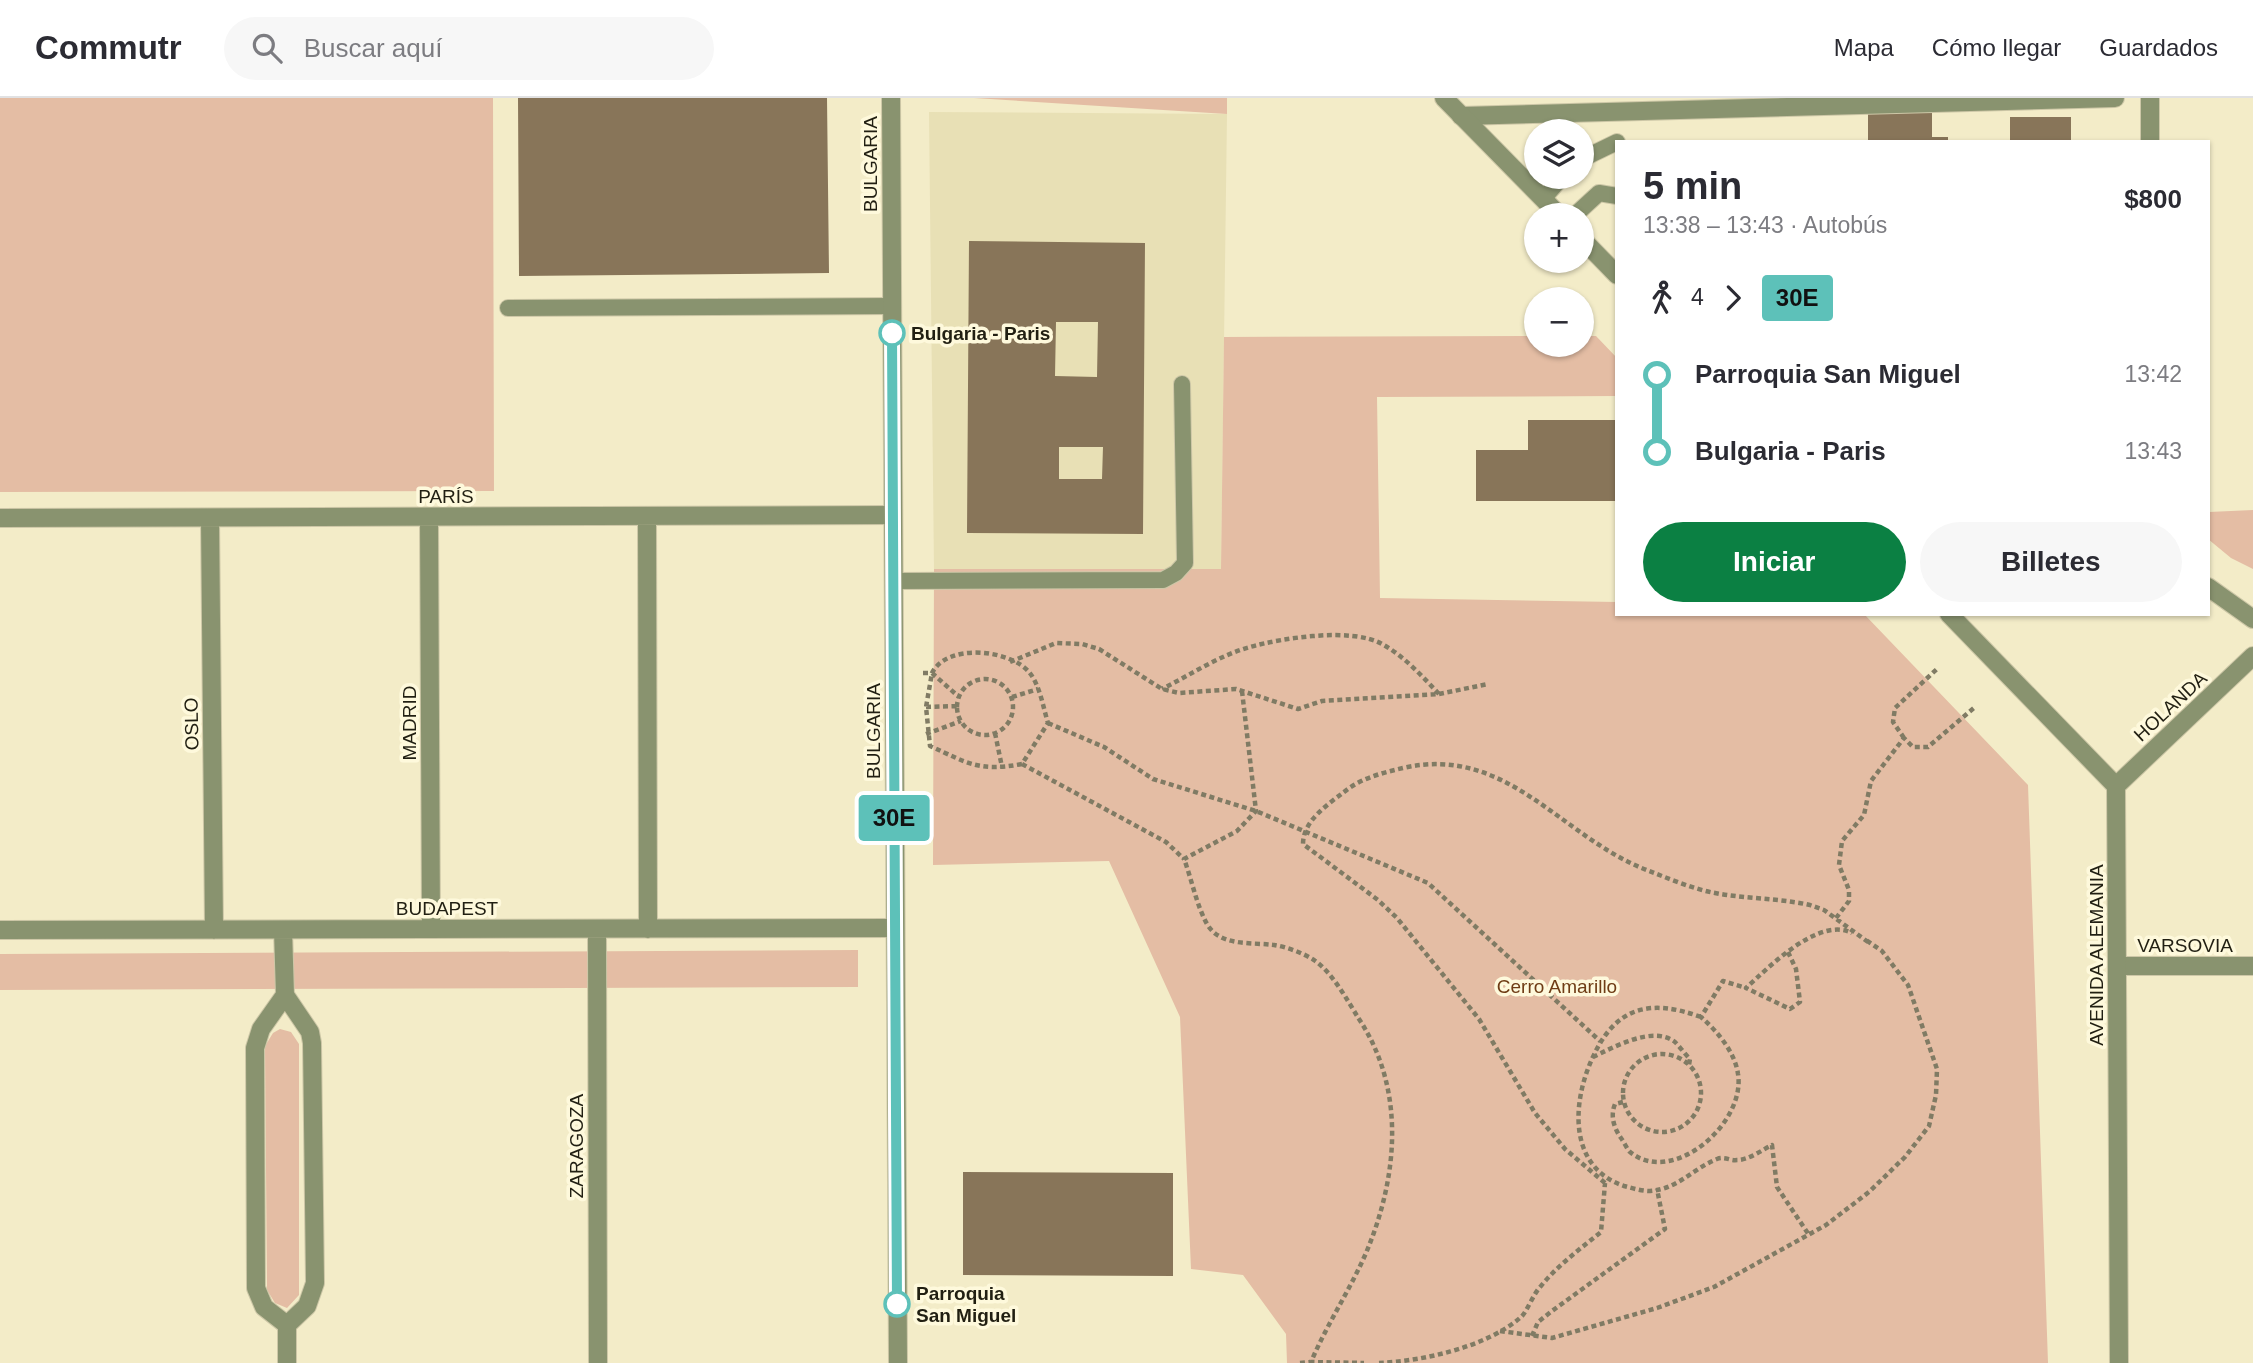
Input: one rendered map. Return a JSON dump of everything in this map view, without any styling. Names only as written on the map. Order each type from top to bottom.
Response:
[{"type":"street","name":"BULGARIA","points":[[891,98],[898,1363]]},
{"type":"street","points":[[1444,98],[1547,203]]},
{"type":"street","points":[[1461,116],[2115,98]]},
{"type":"street","points":[[2150,98],[2150,140]]},
{"type":"street","points":[[1594,251],[1615,273]]},
{"type":"street","name":"PARÍS","points":[[0,519],[893,515]]},
{"type":"street","name":"MADRID","points":[[429,517],[431,929]]},
{"type":"street","points":[[647,517],[648,929]]},
{"type":"street","name":"OSLO","points":[[210,518],[215,930]]},
{"type":"street","points":[[2210,588],[2253,619]]},
{"type":"street","points":[[1951,616],[2116,786]]},
{"type":"street","name":"HOLANDA","points":[[2116,786],[2253,656]]},
{"type":"street","name":"AVENIDA ALEMANIA","points":[[2116,786],[2119,1363]]},
{"type":"street","name":"BUDAPEST","points":[[0,930],[895,928]]},
{"type":"street","name":"ZARAGOZA","points":[[597,929],[598,1363]]},
{"type":"street","points":[[283,930],[285,995],[310,1032],[312,1043],[315,1283],[307,1306],[287,1325],[287,1363]]},
{"type":"street","name":"VARSOVIA","points":[[2117,966],[2253,966]]},
{"type":"street","points":[[285,995],[261,1029],[255,1048],[256,1288],[264,1307],[287,1325]]},
{"type":"lane","points":[[1594,153],[1615,143]]},
{"type":"lane","points":[[1543,199],[1552,189]]},
{"type":"lane","points":[[1588,203],[1599,193],[1615,197]]},
{"type":"lane","points":[[508,308],[892,306]]},
{"type":"lane","points":[[893,581],[1163,580],[1176,573],[1185,563],[1182,384]]},
{"type":"path","points":[[1162,689],[1248,647],[1289,639],[1341,636],[1368,638],[1383,645],[1416,670],[1439,694]]},
{"type":"path","points":[[1010,662],[1056,643],[1082,644],[1099,649],[1162,689],[1179,693],[1212,689],[1242,691],[1298,709],[1322,701],[1439,694],[1488,684]]},
{"type":"path","points":[[1022,764],[1048,723],[1038,689],[1028,671],[988,653],[951,656],[936,665],[926,707],[930,746],[967,765],[1002,767],[1022,764],[1166,842],[1184,859],[1208,927],[1221,937],[1237,942],[1276,945],[1316,961],[1363,1024],[1381,1060],[1392,1098],[1391,1150],[1378,1219],[1365,1254],[1311,1362]]},
{"type":"path","points":[[1938,668],[1895,708],[1893,722],[1904,738],[1913,747],[1928,747],[1975,707]]},
{"type":"path","points":[[894,673],[932,673],[959,697]]},
{"type":"path","points":[[989,679],[1004,686],[1012,697],[1012,718],[995,733],[980,734],[961,721],[957,706],[959,697],[972,682],[989,679]]},
{"type":"path","points":[[1012,697],[1038,689]]},
{"type":"path","points":[[1242,691],[1256,811]]},
{"type":"path","points":[[926,707],[957,706]]},
{"type":"path","points":[[928,734],[961,721]]},
{"type":"path","points":[[1048,723],[1104,747],[1153,779],[1256,811],[1427,883],[1600,1041]]},
{"type":"path","points":[[995,733],[1002,767]]},
{"type":"path","points":[[1836,918],[1849,901],[1849,890],[1839,865],[1842,841],[1864,815],[1871,780],[1904,738]]},
{"type":"path","points":[[1500,1331],[1552,1338],[1657,1308],[1714,1287],[1809,1235],[1869,1192],[1905,1157],[1929,1126],[1936,1096],[1934,1057],[1908,985],[1888,958],[1836,918],[1810,905],[1712,893],[1649,871],[1612,855],[1586,838],[1559,813],[1478,769],[1454,764],[1425,763],[1384,772],[1354,784],[1315,817],[1303,832],[1303,844],[1378,900],[1397,918],[1479,1019],[1535,1113],[1565,1149],[1606,1180],[1637,1190],[1675,1186],[1720,1158],[1743,1159],[1772,1145],[1777,1187],[1809,1235]]},
{"type":"path","points":[[1184,859],[1237,831],[1256,811]]},
{"type":"path","points":[[1746,988],[1805,939],[1824,932],[1846,929],[1868,942]]},
{"type":"path","points":[[1701,1017],[1723,981],[1746,988],[1781,1007],[1795,1008],[1801,995],[1788,953]]},
{"type":"path","points":[[1379,1363],[1413,1361],[1447,1353],[1500,1331],[1524,1315],[1529,1300],[1553,1271],[1601,1232],[1606,1180],[1586,1157],[1579,1133],[1579,1092],[1600,1041],[1617,1020],[1640,1010],[1662,1007],[1701,1017],[1727,1049],[1739,1076],[1734,1111],[1723,1128],[1692,1152],[1669,1159],[1649,1160],[1630,1152],[1614,1127],[1613,1108],[1615,1104],[1623,1102]]},
{"type":"path","points":[[1592,1058],[1643,1038],[1660,1036],[1673,1041],[1690,1059],[1689,1065]]},
{"type":"path","points":[[1671,1055],[1689,1065],[1699,1079],[1700,1104],[1695,1116],[1674,1131],[1649,1131],[1637,1125],[1623,1102],[1626,1076],[1644,1057],[1671,1055]]},
{"type":"path","points":[[1532,1336],[1538,1322],[1665,1229],[1657,1189]]},
{"type":"path","points":[[1300,1363],[1364,1363]]},
{"type":"shaded area","points":[[929,112],[1227,114],[1221,569],[934,569]]},
{"type":"green space","points":[[0,98],[493,98],[494,491],[0,492]]},
{"type":"green space","points":[[974,98],[1227,98],[1227,114]]},
{"type":"green space","name":"Cerro Amarillo","points":[[1524,336],[1524,357],[1594,357],[1596,336],[1615,356],[1615,396],[1377,397],[1380,598],[1615,602],[1615,616],[1866,616],[2028,785],[2048,1363],[1287,1363],[1286,1334],[1243,1275],[1191,1269],[1180,1017],[1109,861],[933,865],[934,569],[1221,569],[1224,337]]},
{"type":"green space","points":[[2253,510],[2253,569],[2231,558],[2210,541],[2210,512]]},
{"type":"green space","points":[[858,950],[858,987],[0,990],[0,954]]},
{"type":"green space","points":[[280,1029],[291,1032],[299,1044],[299,1295],[287,1308],[275,1303],[267,1290],[265,1046],[273,1033]]},
{"type":"building","points":[[518,98],[827,98],[829,273],[519,276]]},
{"type":"building","points":[[1868,112],[1932,112],[1932,137],[1948,137],[1948,140],[1868,140]]},
{"type":"building","points":[[2010,117],[2071,117],[2071,140],[2010,140]]},
{"type":"building","points":[[969,241],[1145,243],[1143,534],[967,533]],"holes":[[[1056,322],[1098,322],[1097,377],[1055,376]],[[1059,447],[1103,447],[1102,479],[1059,479]]]},
{"type":"building","points":[[1528,420],[1615,420],[1615,501],[1476,501],[1476,450],[1528,450]]},
{"type":"building","points":[[963,1172],[1173,1173],[1173,1276],[963,1275]]},
{"type":"bus line","name":"30E","points":[[892,333],[897,1304]]},
{"type":"place","name":"Bulgaria - Paris","points":[[892,333]]},
{"type":"place","name":"Parroquia San Miguel","points":[[897,1304]]}]
